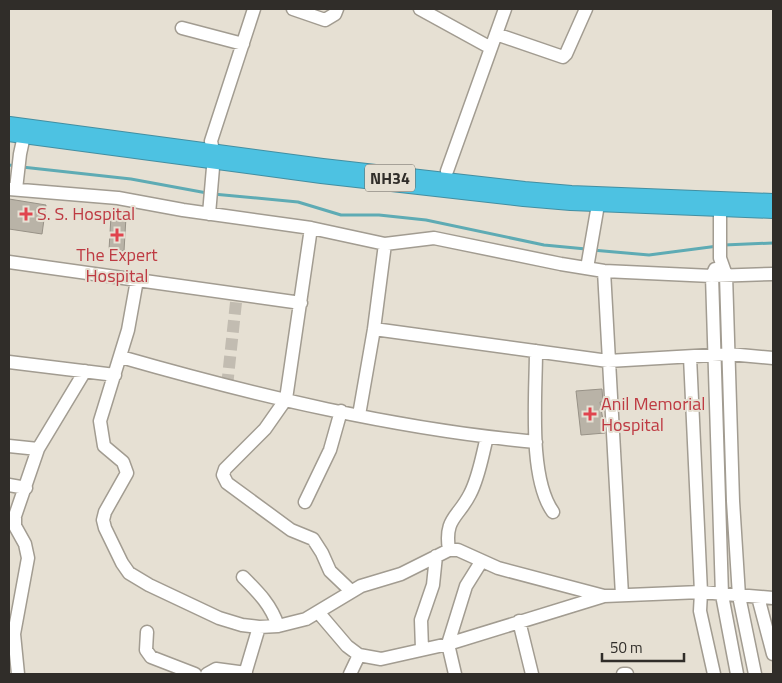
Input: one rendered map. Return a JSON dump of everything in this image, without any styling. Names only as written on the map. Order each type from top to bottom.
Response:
[{"type":"highway","name":"NH34","points":[[14,125],[212,149],[524,194],[599,199],[720,214],[773,206]]},
{"type":"highway","name":"NH34","points":[[212,149],[575,184],[773,191]]},
{"type":"street","points":[[209,214],[212,194],[212,149],[254,9]]},
{"type":"street","points":[[293,9],[325,20],[335,14],[337,9]]},
{"type":"street","points":[[420,9],[491,48]]},
{"type":"street","points":[[447,171],[505,9]]},
{"type":"street","points":[[496,34],[563,57],[586,9]]},
{"type":"street","points":[[182,28],[243,44]]},
{"type":"street","points":[[14,125],[20,154],[18,171],[12,189],[118,198],[209,214],[311,228],[385,244],[434,238],[604,271],[712,276],[773,274]]},
{"type":"street","points":[[587,268],[599,199]]},
{"type":"street","points":[[720,214],[720,258],[726,275],[733,501],[739,596],[755,674]]},
{"type":"street","points":[[311,228],[286,399],[265,429],[224,470],[224,479],[286,527],[313,539],[330,571],[351,591]]},
{"type":"street","points":[[359,415],[374,329],[385,244]]},
{"type":"street","points":[[720,258],[712,276],[722,594],[729,644],[737,674]]},
{"type":"street","points":[[9,262],[301,303]]},
{"type":"street","points":[[604,271],[622,595]]},
{"type":"street","points":[[137,280],[121,357],[100,427],[106,449],[123,462],[126,467],[125,477],[105,512],[103,520],[122,563],[129,573],[149,585],[219,618],[259,627],[278,626],[306,619],[351,591],[401,574],[448,550],[458,550],[481,562],[604,596]]},
{"type":"street","points":[[374,329],[608,361],[729,354],[773,358]]},
{"type":"street","points":[[536,351],[536,442],[542,491],[553,512]]},
{"type":"street","points":[[121,357],[226,386],[359,415],[487,437],[536,442]]},
{"type":"street","points":[[690,357],[701,592],[700,611],[714,674]]},
{"type":"street","points":[[9,362],[115,375]]},
{"type":"street","points":[[18,674],[12,634],[28,558],[25,544],[15,526],[14,516],[26,488],[38,449],[85,371]]},
{"type":"street","points":[[306,502],[330,450],[341,411]]},
{"type":"street","points":[[448,550],[448,527],[452,516],[470,494],[487,437]]},
{"type":"street","points":[[9,446],[38,449]]},
{"type":"street","points":[[9,485],[26,488]]},
{"type":"street","points":[[422,649],[421,620],[429,601],[436,556]]},
{"type":"street","points":[[455,674],[448,644],[466,586],[481,562]]},
{"type":"street","points":[[243,577],[264,598],[271,608],[278,626]]},
{"type":"street","points":[[318,612],[347,646],[358,655],[381,659],[448,644],[604,596],[701,592],[773,598]]},
{"type":"street","points":[[758,597],[773,654]]},
{"type":"street","points":[[519,621],[532,674]]},
{"type":"street","points":[[207,674],[216,669],[246,674],[259,627]]},
{"type":"street","points":[[147,632],[146,650],[151,657],[195,674]]},
{"type":"street","points":[[350,674],[358,655]]},
{"type":"building","points":[[9,199],[46,205],[42,234],[9,229]]},
{"type":"building","points":[[111,216],[126,217],[124,251],[109,250]]},
{"type":"building","points":[[602,389],[603,402],[600,402],[605,433],[581,435],[576,391]]},
{"type":"waterway","points":[[9,165],[16,166]]},
{"type":"waterway","points":[[22,167],[131,179],[207,193]]},
{"type":"waterway","points":[[213,194],[298,202],[341,215],[379,215],[426,220],[544,245],[586,249]]},
{"type":"waterway","points":[[724,245],[773,243]]},
{"type":"waterway","points":[[592,250],[649,255],[718,246]]},
{"type":"tunnel","points":[[227,386],[237,293]]},
{"type":"place","name":"S. S. Hospital","points":[[26,214]]},
{"type":"place","name":"The Expert Hospital","points":[[117,235]]},
{"type":"place","name":"Anil Memorial Hospital","points":[[590,414]]}]
